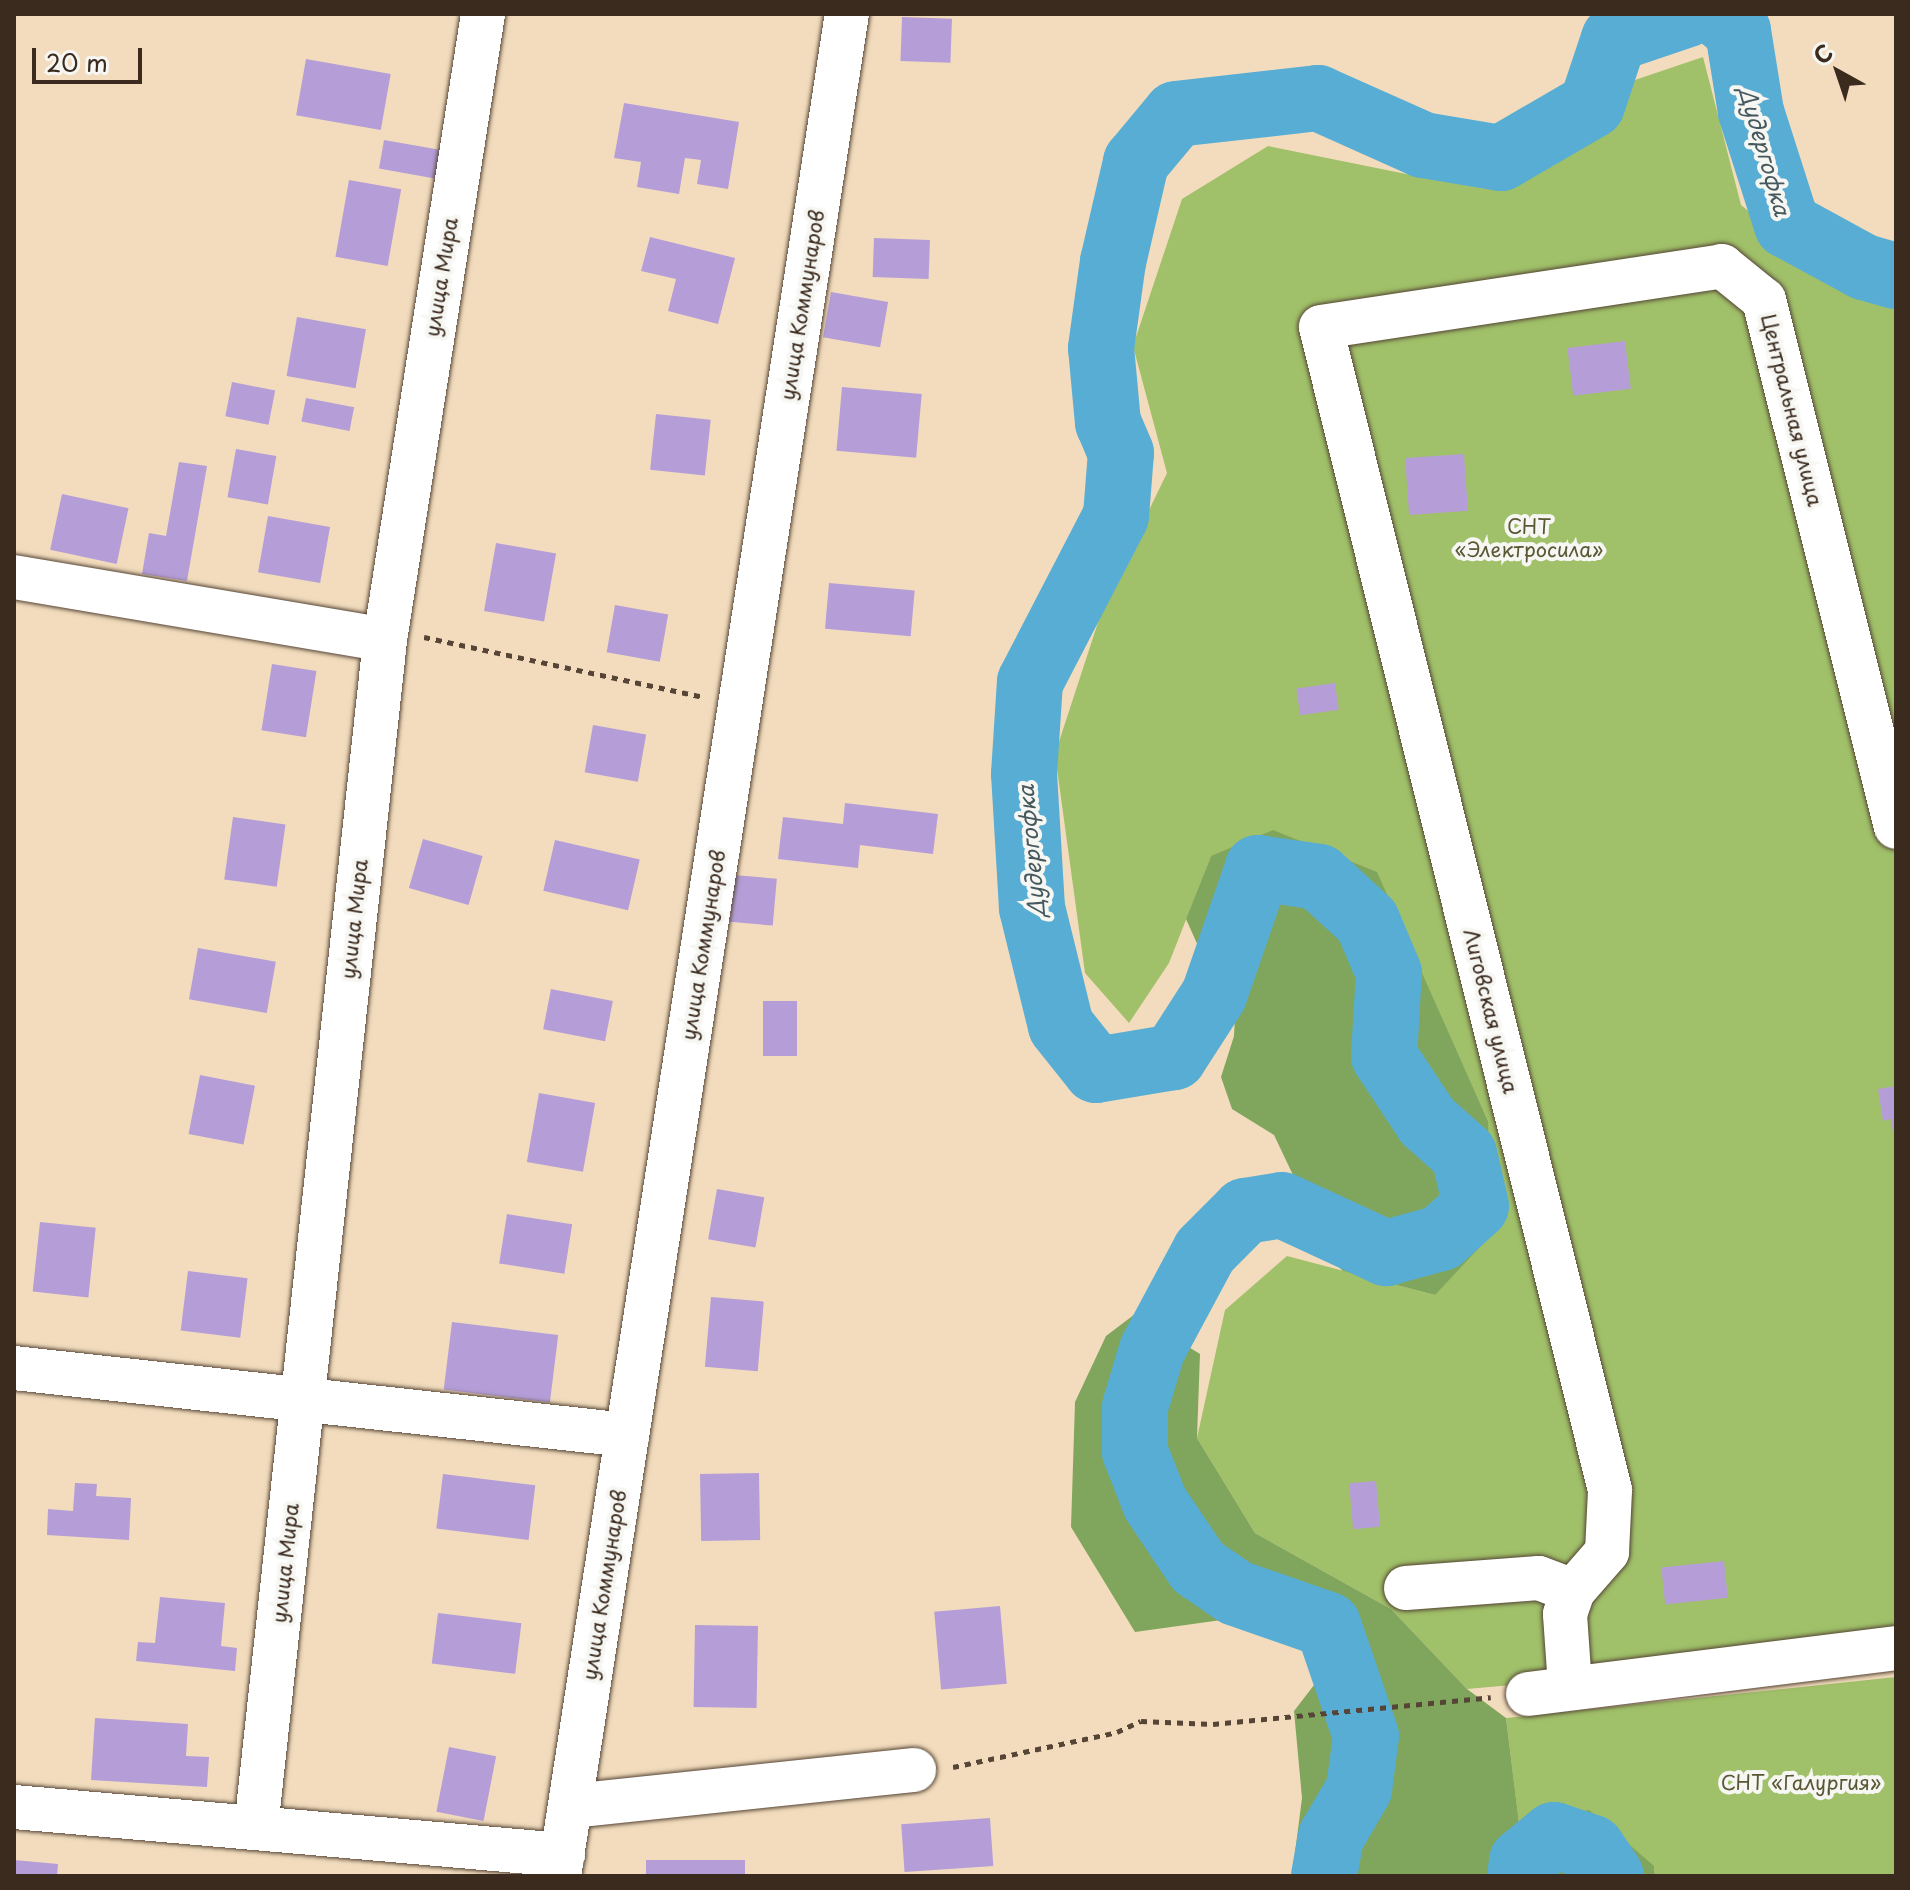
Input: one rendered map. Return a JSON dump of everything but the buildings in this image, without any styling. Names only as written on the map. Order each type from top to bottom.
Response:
[{"type":"street","name":"улица Мира","points":[[256,1828],[385,640],[483,14]]},
{"type":"street","name":"улица Коммунаров","points":[[561,1866],[847,14]]},
{"type":"street","name":"Центральная улица","points":[[1321,327],[1722,266],[1764,300],[1896,827]]},
{"type":"street","name":"Лиговская улица","points":[[1321,327],[1610,1490],[1607,1552],[1573,1591]]},
{"type":"street","points":[[14,577],[385,640]]},
{"type":"street","points":[[14,1368],[627,1435]]},
{"type":"street","points":[[1406,1588],[1539,1578],[1573,1591],[1565,1614],[1570,1686]]},
{"type":"street","points":[[1528,1694],[1570,1686],[1896,1648]]},
{"type":"street","points":[[571,1806],[914,1770]]},
{"type":"street","points":[[14,1807],[256,1828],[561,1866]]},
{"type":"path","points":[[385,640],[407,635],[447,640],[740,705]]},
{"type":"path","points":[[914,1770],[961,1766],[1117,1732],[1141,1721],[1213,1724],[1308,1712],[1528,1694]]},
{"type":"green space","name":"СНТ «Электросила»","points":[[1703,57],[1741,205],[1846,292],[1896,305],[1896,1651],[1467,1689],[1391,1609],[1255,1533],[1197,1438],[1225,1310],[1287,1256],[1435,1295],[1488,1121],[1444,1024],[1211,856],[1169,963],[1129,1023],[1085,973],[1055,754],[1105,601],[1167,473],[1133,346],[1182,199],[1268,146],[1426,178],[1553,166],[1632,81]]},
{"type":"green space","points":[[1273,830],[1377,872],[1488,1121],[1492,1234],[1435,1295],[1343,1271],[1301,1231],[1293,1175],[1274,1135],[1232,1109],[1221,1077],[1234,1036],[1236,997],[1207,966],[1186,919],[1211,856]]},
{"type":"green space","points":[[1135,1314],[1200,1354],[1197,1438],[1255,1533],[1391,1609],[1467,1689],[1506,1718],[1519,1823],[1589,1810],[1654,1866],[1655,1876],[1292,1876],[1302,1798],[1294,1711],[1321,1676],[1304,1641],[1236,1618],[1135,1632],[1071,1527],[1075,1402],[1106,1336]]},
{"type":"green space","name":"СНТ «Галургия»","points":[[1896,1677],[1896,1876],[1655,1876],[1654,1866],[1519,1824],[1506,1718]]},
{"type":"waterway","name":"Дудергофка","points":[[1324,1876],[1331,1837],[1359,1789],[1366,1736],[1328,1625],[1236,1593],[1198,1567],[1155,1503],[1135,1452],[1135,1407],[1152,1350],[1205,1251],[1245,1211],[1282,1205],[1386,1253],[1441,1238],[1476,1206],[1464,1154],[1427,1121],[1384,1056],[1389,973],[1367,921],[1319,877],[1258,868],[1214,995],[1174,1057],[1096,1070],[1061,1026],[1032,908],[1024,774],[1030,682],[1116,516],[1121,453],[1108,423],[1101,348],[1113,262],[1136,162],[1176,114],[1318,98],[1423,145],[1501,158],[1592,105],[1614,39],[1688,14]]},
{"type":"waterway","name":"Дудергофка","points":[[1718,14],[1738,31],[1751,112],[1787,225],[1864,267],[1896,276]]},
{"type":"waterway","name":"Дудергофка","points":[[1520,1876],[1522,1861],[1554,1835],[1592,1848],[1611,1876]]}]
